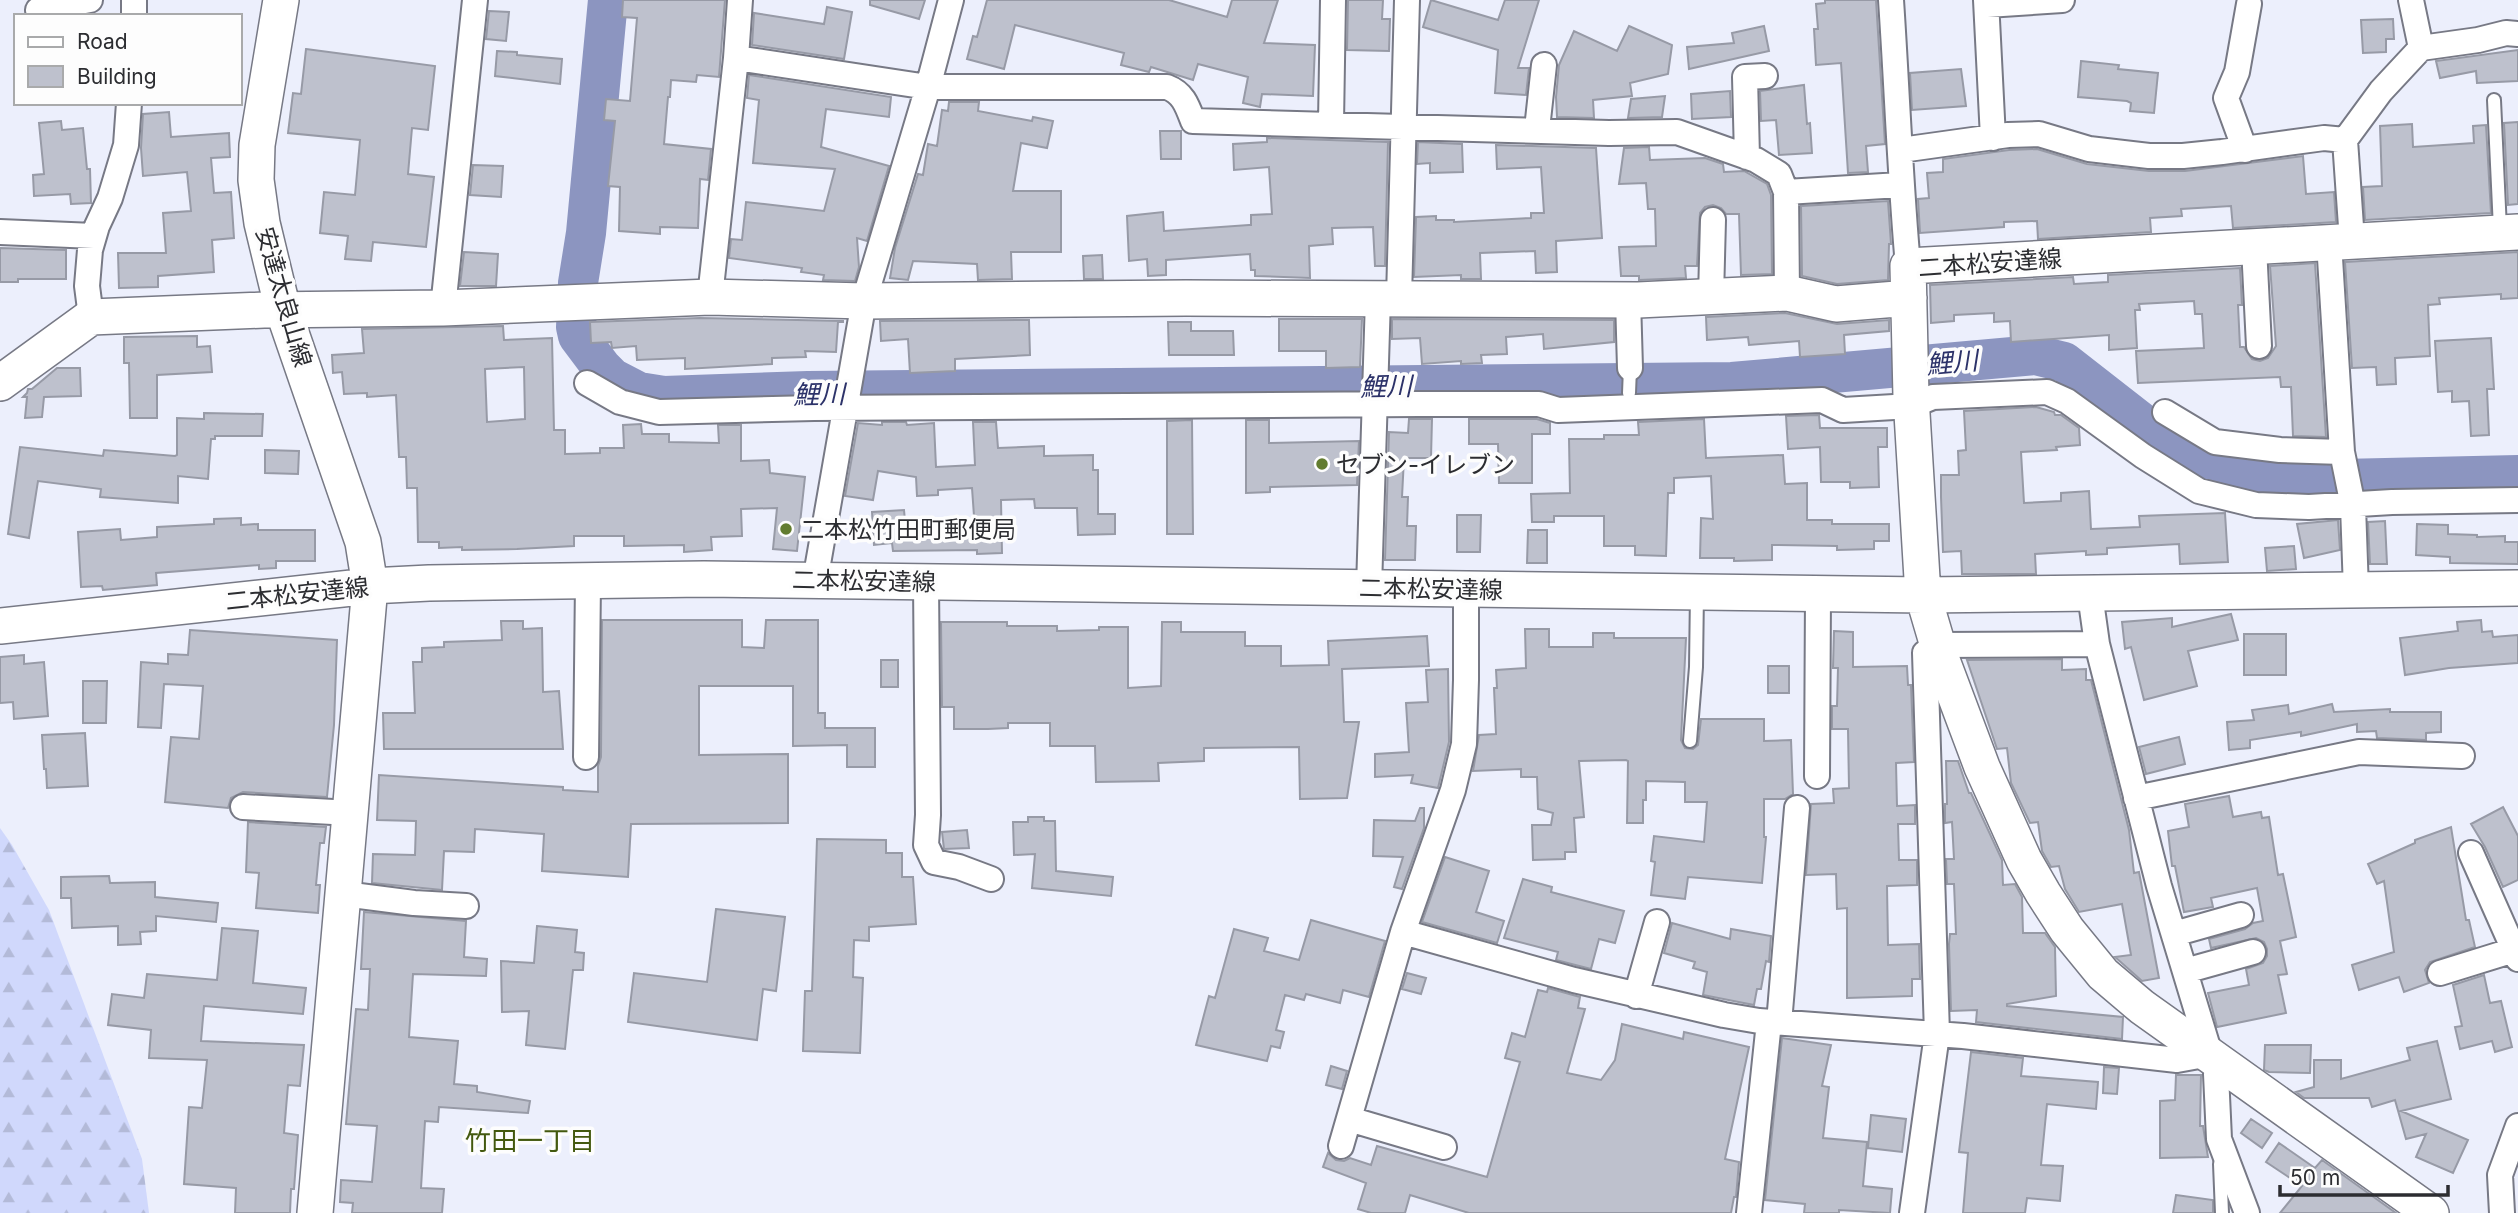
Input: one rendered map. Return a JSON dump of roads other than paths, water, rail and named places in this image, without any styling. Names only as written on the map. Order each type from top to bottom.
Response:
[{"type":"street","points":[[38,9],[90,0]]},
{"type":"street","name":"安達太良山線","points":[[281,0],[260,126],[256,169],[262,223],[284,310],[363,542],[370,586],[315,1213]]},
{"type":"street","points":[[443,308],[475,0]]},
{"type":"street","points":[[710,297],[740,0]]},
{"type":"street","points":[[815,581],[864,301],[951,0]]},
{"type":"street","points":[[1331,123],[1333,0]]},
{"type":"street","points":[[1369,588],[1376,369],[1388,298],[1402,126],[1407,0]]},
{"type":"street","points":[[0,383],[90,317],[552,305],[710,297],[864,301],[1628,299],[1787,293],[1836,304],[1908,282],[1900,185],[1901,150],[1891,0]]},
{"type":"street","points":[[1993,138],[1987,2],[2063,0]]},
{"type":"street","points":[[2411,0],[2421,48]]},
{"type":"street","points":[[2245,150],[2226,98],[2237,72],[2249,4]]},
{"type":"street","points":[[2357,590],[2352,501],[2343,455],[2340,241],[2345,140],[2381,91],[2421,48],[2506,33],[2518,34]]},
{"type":"street","points":[[736,58],[928,87],[1167,87],[1185,99],[1193,121],[1609,133],[1677,132],[1747,157],[1779,174],[1786,192],[1787,293]]},
{"type":"street","points":[[1537,130],[1544,65]]},
{"type":"street","points":[[1747,157],[1745,77],[1765,75]]},
{"type":"street","points":[[90,317],[87,286],[90,250],[126,145],[129,105]]},
{"type":"street","points":[[1901,150],[2039,134],[2089,149],[2149,156],[2183,156],[2245,150],[2324,138],[2345,140]]},
{"type":"street","points":[[1786,192],[1900,185]]},
{"type":"street","points":[[1711,297],[1713,220]]},
{"type":"street","points":[[0,232],[94,236]]},
{"type":"street","name":"二本松安達線","points":[[0,626],[370,586],[429,583],[704,579],[1923,595],[1911,402],[1908,282],[2254,247],[2509,233]]},
{"type":"street","points":[[2254,247],[2259,346]]},
{"type":"street","points":[[1628,299],[1630,368]]},
{"type":"street","points":[[587,383],[620,402],[659,412],[846,406],[1375,402],[1539,404],[1558,410],[1629,399],[1822,400],[1843,410],[1933,397],[2048,392],[2067,401],[2143,456],[2199,491],[2256,505],[2309,507],[2352,501],[2518,500]]},
{"type":"street","points":[[2165,412],[2215,442],[2343,455]]},
{"type":"street","points":[[586,757],[588,582]]},
{"type":"street","points":[[926,582],[926,845],[934,862],[959,867],[992,879]]},
{"type":"street","points":[[2431,1213],[2132,999],[2103,974],[2067,930],[2024,860],[1982,767],[1923,595],[2518,588]]},
{"type":"street","points":[[1341,1146],[1403,933],[1453,790],[1464,744],[1466,589]]},
{"type":"street","points":[[1817,776],[1818,594]]},
{"type":"street","points":[[2090,594],[2097,644],[2136,798],[2185,971],[2217,1059],[2219,1139],[2247,1213]]},
{"type":"street","points":[[1912,1213],[1937,1034],[1925,653],[1938,645],[2097,644]]},
{"type":"street","points":[[2136,798],[2359,752],[2462,756]]},
{"type":"street","points":[[243,807],[351,813]]},
{"type":"street","points":[[1749,1213],[1774,1022],[1797,808]]},
{"type":"street","points":[[2440,973],[2516,954],[2471,853]]},
{"type":"street","points":[[344,894],[414,903],[466,906]]},
{"type":"street","points":[[2174,934],[2241,915]]},
{"type":"street","points":[[1636,996],[1657,922]]},
{"type":"street","points":[[1403,933],[1636,996],[1724,1015],[1774,1022],[1937,1034],[2177,1060],[2217,1059]]},
{"type":"street","points":[[2185,971],[2253,952]]},
{"type":"street","points":[[1349,1119],[1444,1147]]},
{"type":"street","points":[[2502,1213],[2500,1175],[2518,1126]]},
{"type":"lane","points":[[2494,100],[2509,233]]},
{"type":"lane","points":[[1629,399],[1630,368]]},
{"type":"lane","points":[[1690,741],[1696,667],[1697,592]]},
{"type":"lane","points":[[2219,1139],[2222,1213]]},
{"type":"waterway","name":"鯉川","points":[[608,0],[586,233],[578,283],[576,327],[578,336],[602,368],[612,378],[639,392],[664,396],[808,391],[1732,382],[2035,355],[2064,362],[2155,433],[2205,465],[2254,476],[2297,480],[2518,475]]},
{"type":"place","name":"セブン-イレブン","points":[[1322,464]]},
{"type":"place","name":"二本松竹田町郵便局","points":[[786,529]]},
{"type":"district","name":"竹田一丁目","points":[[530,1140]]}]
